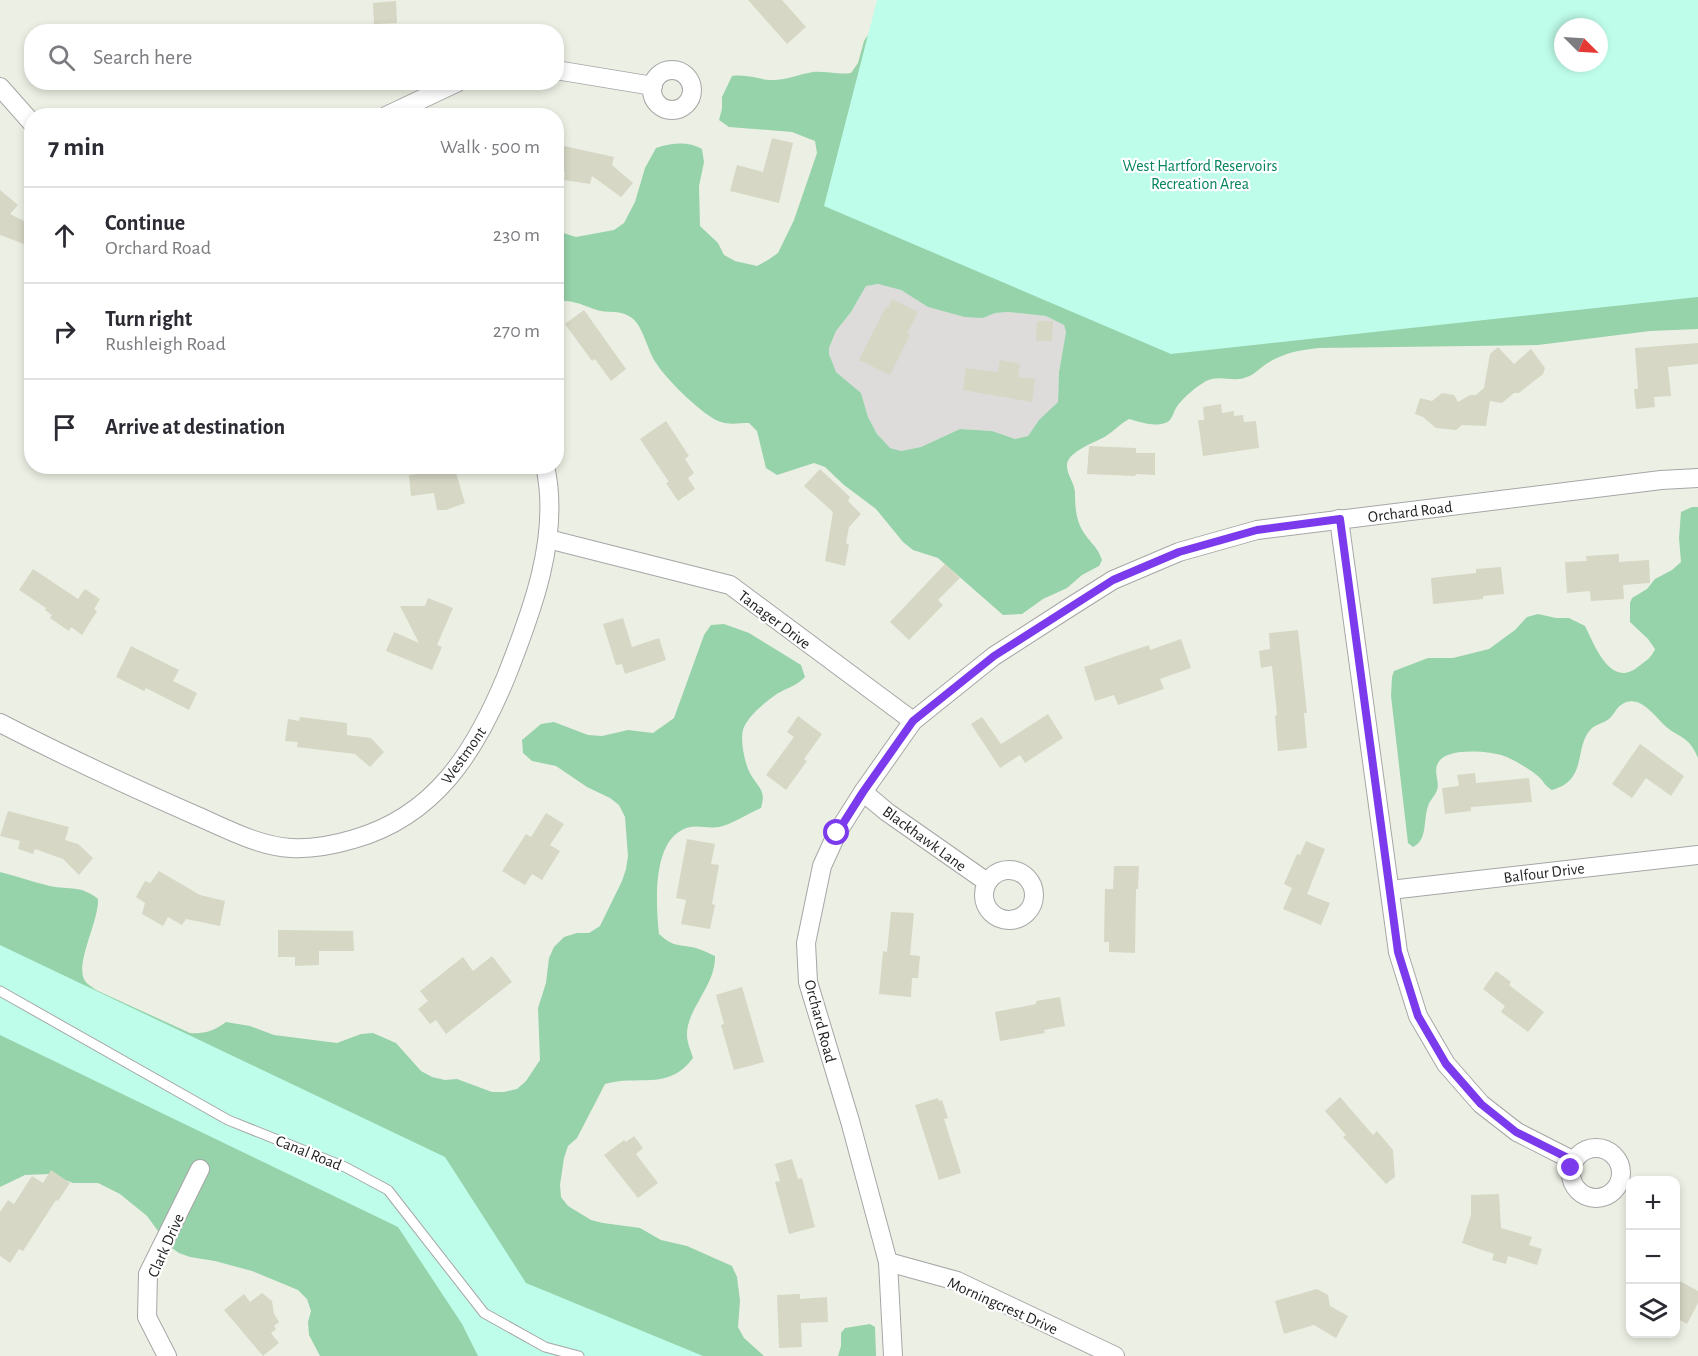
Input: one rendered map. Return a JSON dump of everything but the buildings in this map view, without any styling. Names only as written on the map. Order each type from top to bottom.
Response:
[{"type":"street","points":[[564,71],[653,86]]},
{"type":"street","points":[[0,87],[24,114]]},
{"type":"street","points":[[403,108],[441,90]]},
{"type":"street","name":"Westmont","points":[[0,723],[165,802],[258,842],[290,848],[315,848],[370,835],[404,818],[436,793],[465,758],[490,716],[530,616],[548,539],[549,485],[547,474]]},
{"type":"street","name":"Orchard Road","points":[[893,1356],[888,1262],[850,1121],[808,982],[806,943],[822,866],[837,833],[913,721],[994,656],[1113,580],[1179,552],[1257,530],[1661,480],[1698,478]]},
{"type":"street","points":[[1340,519],[1398,952],[1418,1016],[1446,1064],[1481,1104],[1516,1132],[1574,1161]]},
{"type":"street","name":"Tanager Drive","points":[[548,539],[730,585],[913,721]]},
{"type":"street","name":"Blackhawk Lane","points":[[863,792],[887,812],[987,882]]},
{"type":"street","name":"Balfour Drive","points":[[1390,890],[1698,855]]},
{"type":"street","name":"Clark Drive","points":[[167,1356],[147,1317],[148,1274],[200,1169]]},
{"type":"street","name":"Morningcrest Drive","points":[[888,1262],[957,1281],[1115,1356]]},
{"type":"lane","name":"Canal Road","points":[[0,991],[228,1120],[345,1167],[388,1190],[484,1313],[545,1347],[579,1356]]},
{"type":"shaded area","points":[[878,284],[901,290],[928,307],[983,318],[995,313],[1008,312],[1047,316],[1064,325],[1066,332],[1059,372],[1058,402],[1039,420],[1028,436],[1015,439],[992,431],[960,429],[921,447],[901,451],[889,448],[877,434],[868,417],[861,393],[836,372],[829,354],[836,331],[851,312],[866,286]]},
{"type":"green space","name":"West Hartford Reservoirs Recreation Area","points":[[877,0],[1698,0],[1698,297],[1171,354],[824,206]]},
{"type":"green space","name":"West Hartford Reservoirs Recreation Area","points":[[1698,0],[1698,329],[1650,331],[1538,345],[1319,348],[1298,351],[1272,360],[1252,375],[1242,379],[1216,378],[1206,381],[1184,398],[1168,422],[1151,424],[1129,419],[1106,436],[1071,456],[1067,469],[1075,490],[1078,519],[1081,528],[1102,560],[1099,566],[1082,575],[1067,588],[1043,599],[1022,614],[1003,615],[938,558],[913,550],[903,542],[876,509],[844,485],[825,467],[814,463],[777,475],[766,468],[757,431],[749,423],[727,423],[714,419],[686,397],[656,363],[639,327],[632,318],[564,301],[564,233],[576,237],[614,230],[624,223],[635,202],[645,168],[656,148],[668,145],[686,144],[702,149],[704,162],[699,186],[700,226],[718,243],[724,255],[735,261],[757,266],[778,253],[794,220],[817,153],[815,141],[792,132],[729,127],[719,120],[722,97],[732,76],[776,80],[813,72],[851,73],[858,63],[864,41],[878,20]],"holes":[[[878,284],[901,290],[928,307],[965,317],[983,318],[995,313],[1008,312],[1046,316],[1064,325],[1066,332],[1059,372],[1058,402],[1039,420],[1028,436],[1015,439],[992,431],[960,429],[921,447],[901,451],[890,448],[877,434],[868,417],[861,393],[836,372],[829,348],[836,331],[851,312],[866,286]]]},
{"type":"green space","points":[[1698,507],[1698,758],[1687,741],[1663,724],[1650,710],[1639,703],[1627,702],[1619,706],[1609,719],[1592,728],[1586,735],[1576,771],[1564,785],[1552,790],[1532,771],[1504,756],[1458,752],[1443,758],[1437,766],[1438,787],[1428,806],[1421,840],[1413,847],[1408,843],[1391,696],[1394,671],[1428,658],[1453,658],[1489,649],[1515,630],[1527,617],[1538,614],[1569,618],[1585,626],[1605,662],[1620,673],[1629,672],[1646,661],[1655,649],[1630,622],[1630,603],[1632,598],[1647,589],[1655,579],[1681,562],[1679,538],[1681,512]]},
{"type":"green space","points":[[724,624],[749,633],[801,665],[805,677],[765,703],[751,716],[743,730],[745,760],[762,794],[761,808],[723,826],[691,827],[682,830],[665,848],[658,877],[659,934],[674,944],[697,948],[715,956],[711,977],[688,1026],[687,1038],[693,1058],[673,1075],[663,1079],[617,1081],[605,1084],[577,1138],[568,1146],[560,1185],[561,1197],[568,1206],[591,1220],[640,1228],[661,1240],[687,1246],[732,1266],[737,1277],[740,1301],[738,1327],[744,1338],[764,1356],[320,1356],[309,1335],[308,1322],[311,1311],[307,1299],[298,1290],[252,1271],[179,1253],[169,1246],[147,1216],[120,1194],[98,1183],[73,1183],[50,1174],[25,1175],[0,1187],[0,872],[50,886],[81,890],[98,899],[83,964],[82,974],[85,981],[96,990],[190,1033],[209,1031],[226,1022],[250,1026],[274,1035],[337,1043],[361,1034],[373,1033],[396,1043],[421,1071],[432,1077],[445,1080],[457,1079],[492,1092],[517,1089],[526,1081],[540,1060],[538,1008],[546,983],[549,958],[554,947],[564,937],[577,933],[589,933],[600,926],[622,881],[628,856],[625,817],[619,805],[556,766],[532,761],[523,753],[522,740],[541,724],[554,722],[588,735],[602,736],[628,730],[653,733],[674,718],[704,635],[711,625]]},
{"type":"green space","points":[[0,945],[445,1157],[526,1283],[703,1356],[478,1356],[462,1324],[398,1227],[0,1035]]},
{"type":"green space","points":[[870,1324],[875,1327],[876,1356],[838,1356],[841,1333],[845,1328]]},
{"type":"route","points":[[837,833],[913,721],[994,656],[1113,580],[1179,552],[1257,530],[1340,519],[1398,952],[1418,1016],[1446,1064],[1481,1104],[1516,1132],[1574,1161],[1571,1168]]}]
